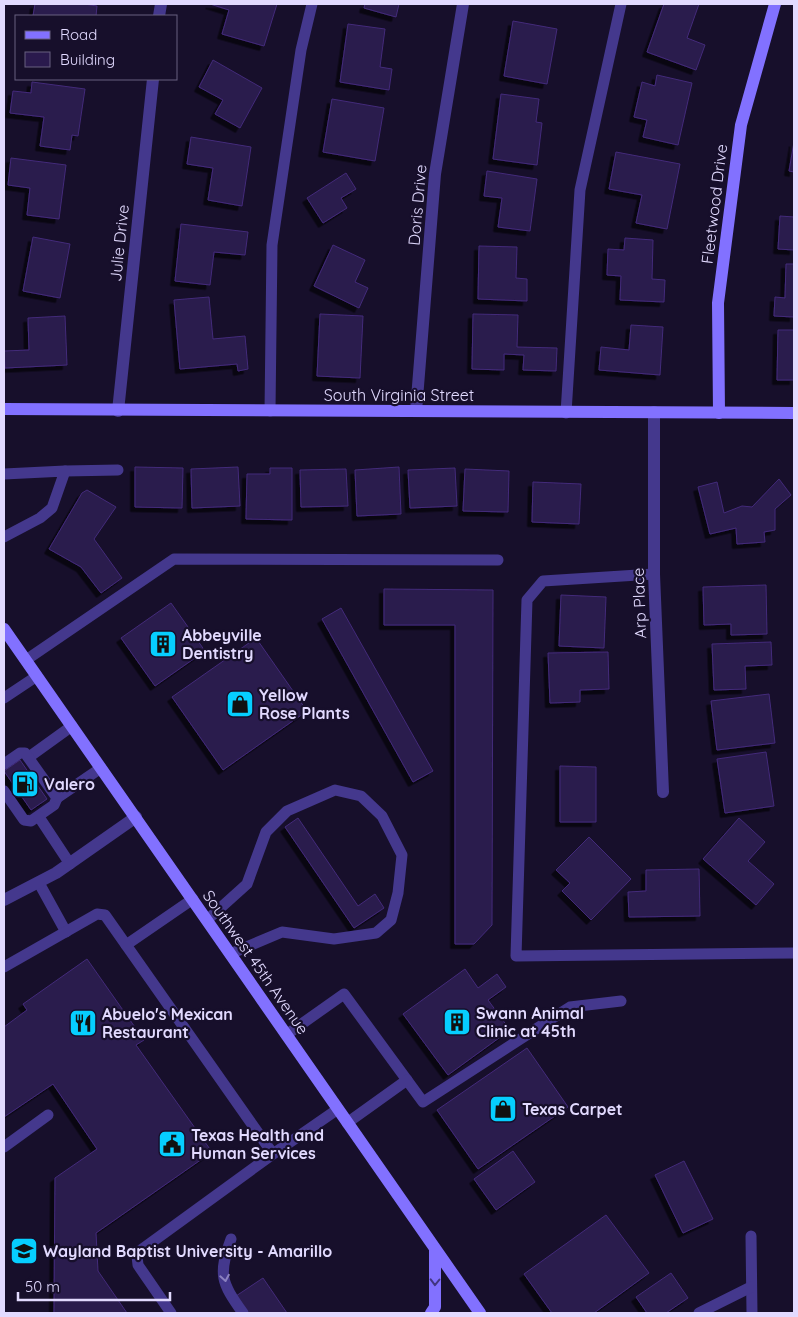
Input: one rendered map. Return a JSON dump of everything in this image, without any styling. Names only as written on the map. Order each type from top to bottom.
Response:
[{"type":"street","name":"Doris Drive","points":[[416,411],[435,174],[463,4]]},
{"type":"street","name":"Fleetwood Drive","points":[[719,413],[718,303],[741,125],[775,4]]},
{"type":"street","name":"Julie Drive","points":[[118,411],[153,80]]},
{"type":"street","name":"South Virginia Street","points":[[4,410],[794,413]]},
{"type":"street","name":"Arp Place","points":[[654,412],[654,574],[663,792]]},
{"type":"street","name":"Southwest 45th Avenue","points":[[4,629],[8,644],[26,660],[480,1313]]},
{"type":"street","points":[[4,900],[39,883],[70,864],[136,817]]},
{"type":"street","points":[[431,1313],[435,1307],[435,1250]]},
{"type":"lane","points":[[270,411],[272,245],[302,50],[312,4]]},
{"type":"lane","points":[[566,413],[580,190],[621,4]]},
{"type":"lane","points":[[4,474],[118,470]]},
{"type":"lane","points":[[4,538],[40,518],[52,508],[65,471]]},
{"type":"lane","points":[[26,660],[174,559],[498,560]]},
{"type":"lane","points":[[654,574],[543,582],[527,600],[516,956],[794,953]]},
{"type":"lane","points":[[4,698],[37,676]]},
{"type":"lane","points":[[30,764],[72,726]]},
{"type":"lane","points":[[4,764],[20,753],[25,753],[43,786],[57,798]]},
{"type":"lane","points":[[6,786],[19,803],[24,820],[31,821],[54,805],[57,798],[101,768]]},
{"type":"lane","points":[[207,920],[247,884],[266,832],[287,811],[335,790],[360,796],[382,816],[402,855],[398,893],[391,920],[376,933],[334,939],[282,932],[230,954]]},
{"type":"lane","points":[[39,817],[70,864]]},
{"type":"lane","points":[[39,883],[66,932]]},
{"type":"lane","points":[[126,945],[193,899]]},
{"type":"lane","points":[[4,968],[96,914],[105,915],[273,1154]]},
{"type":"lane","points":[[286,1035],[344,994],[423,1102],[570,1007],[621,1001]]},
{"type":"lane","points":[[347,1123],[407,1080]]},
{"type":"lane","points":[[171,1313],[138,1265],[137,1256],[141,1250],[338,1109]]},
{"type":"lane","points":[[4,1146],[48,1115]]},
{"type":"lane","points":[[751,1236],[752,1313]]},
{"type":"lane","points":[[232,1238],[223,1260],[223,1279],[243,1313]]},
{"type":"lane","points":[[699,1313],[751,1287]]},
{"type":"building","points":[[35,4],[84,4],[97,6],[96,15],[33,15]]},
{"type":"building","points":[[210,4],[277,4],[264,46],[222,34],[229,10]]},
{"type":"building","points":[[365,4],[399,4],[396,17],[364,8]]},
{"type":"building","points":[[664,4],[699,4],[687,38],[705,45],[696,70],[647,52]]},
{"type":"building","points":[[513,21],[557,29],[547,84],[504,76]]},
{"type":"building","points":[[348,24],[385,29],[380,67],[392,69],[389,90],[340,82]]},
{"type":"building","points":[[213,60],[262,88],[240,128],[215,114],[223,100],[199,87]]},
{"type":"building","points":[[657,75],[692,83],[678,145],[643,137],[647,120],[634,117],[642,82],[655,86]]},
{"type":"building","points":[[32,82],[85,89],[78,136],[72,135],[70,150],[40,146],[44,117],[10,113],[13,91],[31,93]]},
{"type":"building","points":[[501,94],[539,99],[536,122],[542,123],[537,165],[493,159]]},
{"type":"building","points":[[332,99],[384,108],[375,161],[323,152]]},
{"type":"building","points":[[191,137],[251,147],[242,206],[208,200],[213,168],[187,164]]},
{"type":"building","points":[[794,142],[794,172],[789,171]]},
{"type":"building","points":[[616,152],[680,164],[667,229],[636,223],[642,195],[609,189]]},
{"type":"building","points":[[11,158],[66,165],[59,219],[27,215],[30,188],[8,185]]},
{"type":"building","points":[[487,171],[537,179],[530,231],[498,227],[502,198],[484,196]]},
{"type":"building","points":[[346,173],[356,189],[341,198],[347,208],[323,223],[307,198]]},
{"type":"building","points":[[780,216],[794,217],[794,250],[778,249]]},
{"type":"building","points":[[181,224],[248,232],[245,255],[214,252],[210,285],[175,281]]},
{"type":"building","points":[[33,237],[70,244],[60,298],[23,291]]},
{"type":"building","points":[[625,238],[653,240],[652,279],[665,280],[664,302],[620,300],[621,276],[607,275],[608,249],[624,250]]},
{"type":"building","points":[[333,245],[365,260],[355,282],[368,288],[359,308],[314,286]]},
{"type":"building","points":[[479,246],[517,247],[516,278],[527,279],[527,301],[478,299]]},
{"type":"building","points":[[786,264],[794,264],[794,317],[774,316],[775,297],[785,298]]},
{"type":"building","points":[[209,297],[213,339],[245,336],[248,369],[238,371],[237,364],[180,369],[174,300]]},
{"type":"building","points":[[320,314],[363,316],[360,378],[317,376]]},
{"type":"building","points":[[473,314],[518,315],[517,347],[557,348],[556,371],[523,370],[524,355],[504,354],[504,370],[472,369]]},
{"type":"building","points":[[65,316],[67,365],[5,368],[4,351],[29,350],[28,318]]},
{"type":"building","points":[[631,325],[663,327],[660,375],[599,370],[601,347],[629,350]]},
{"type":"building","points":[[778,330],[794,330],[794,380],[777,380]]},
{"type":"building","points":[[135,467],[183,468],[182,508],[135,507]]},
{"type":"building","points":[[238,467],[240,506],[192,508],[191,469]]},
{"type":"building","points":[[399,467],[401,514],[357,516],[355,470]]},
{"type":"building","points":[[270,468],[292,468],[292,520],[246,519],[247,474],[270,474]]},
{"type":"building","points":[[455,468],[457,506],[410,508],[408,470]]},
{"type":"building","points":[[346,469],[348,506],[301,507],[300,470]]},
{"type":"building","points":[[465,469],[509,471],[508,512],[463,511]]},
{"type":"building","points":[[779,479],[791,495],[775,509],[775,530],[764,532],[765,542],[737,544],[736,528],[710,534],[698,487],[717,482],[724,513],[742,506],[752,507]]},
{"type":"building","points":[[533,482],[581,484],[579,524],[532,522]]},
{"type":"building","points":[[87,490],[116,507],[94,539],[122,578],[101,593],[81,567],[49,549],[82,493]]},
{"type":"building","points":[[766,585],[767,634],[731,635],[731,624],[704,625],[703,587]]},
{"type":"building","points":[[384,589],[493,590],[492,925],[474,944],[455,944],[455,625],[384,625]]},
{"type":"building","points":[[561,595],[606,597],[604,648],[559,646]]},
{"type":"building","name":"Abbeyville Dentistry","points":[[171,603],[205,651],[155,686],[121,638]]},
{"type":"building","points":[[341,608],[433,771],[413,782],[322,619]]},
{"type":"building","name":"Yellow Rose Plants","points":[[256,638],[307,711],[223,770],[172,697]]},
{"type":"building","points":[[771,642],[772,665],[745,666],[746,689],[714,690],[712,644]]},
{"type":"building","points":[[608,652],[609,689],[580,690],[580,702],[550,703],[548,653]]},
{"type":"building","points":[[769,694],[775,743],[717,750],[711,701]]},
{"type":"building","points":[[766,752],[774,806],[725,813],[717,759]]},
{"type":"building","points":[[20,760],[47,799],[31,810],[4,771]]},
{"type":"building","points":[[560,766],[596,767],[596,822],[560,822]]},
{"type":"building","points":[[298,818],[358,906],[375,894],[384,908],[354,928],[285,827]]},
{"type":"building","points":[[739,818],[765,842],[748,861],[774,884],[756,905],[703,859]]},
{"type":"building","points":[[589,837],[631,879],[591,920],[562,891],[570,883],[556,870]]},
{"type":"building","points":[[699,869],[700,916],[629,917],[628,892],[646,891],[646,870]]},
{"type":"building","points":[[87,959],[144,1040],[136,1045],[212,1152],[96,1233],[98,1271],[127,1313],[54,1313],[55,1178],[97,1149],[53,1084],[4,1117],[4,1027],[27,1010],[23,1004]]},
{"type":"building","name":"Swann Animal Clinic at 45th","points":[[465,969],[478,988],[497,974],[506,987],[488,1000],[510,1030],[448,1075],[403,1014]]},
{"type":"building","name":"Texas Carpet","points":[[527,1048],[568,1107],[478,1169],[437,1110]]},
{"type":"building","points":[[513,1151],[535,1182],[496,1210],[474,1179]]},
{"type":"building","points":[[684,1161],[713,1219],[683,1233],[655,1175]]},
{"type":"building","points":[[606,1215],[649,1273],[594,1313],[552,1313],[524,1274]]},
{"type":"building","points":[[671,1273],[688,1298],[666,1313],[647,1313],[636,1297]]},
{"type":"building","points":[[263,1278],[287,1313],[248,1313],[236,1296]]},
{"type":"place","name":"Abbeyville Dentistry","points":[[163,644]]},
{"type":"place","name":"Yellow Rose Plants","points":[[240,704]]},
{"type":"place","name":"Valero","points":[[25,784]]},
{"type":"place","name":"Swann Animal Clinic at 45th","points":[[457,1022]]},
{"type":"place","name":"Abuelo's Mexican Restaurant","points":[[83,1023]]},
{"type":"place","name":"Texas Carpet","points":[[503,1109]]},
{"type":"place","name":"Texas Health and Human Services","points":[[172,1144]]},
{"type":"place","name":"Wayland Baptist University - Amarillo","points":[[24,1251]]}]
